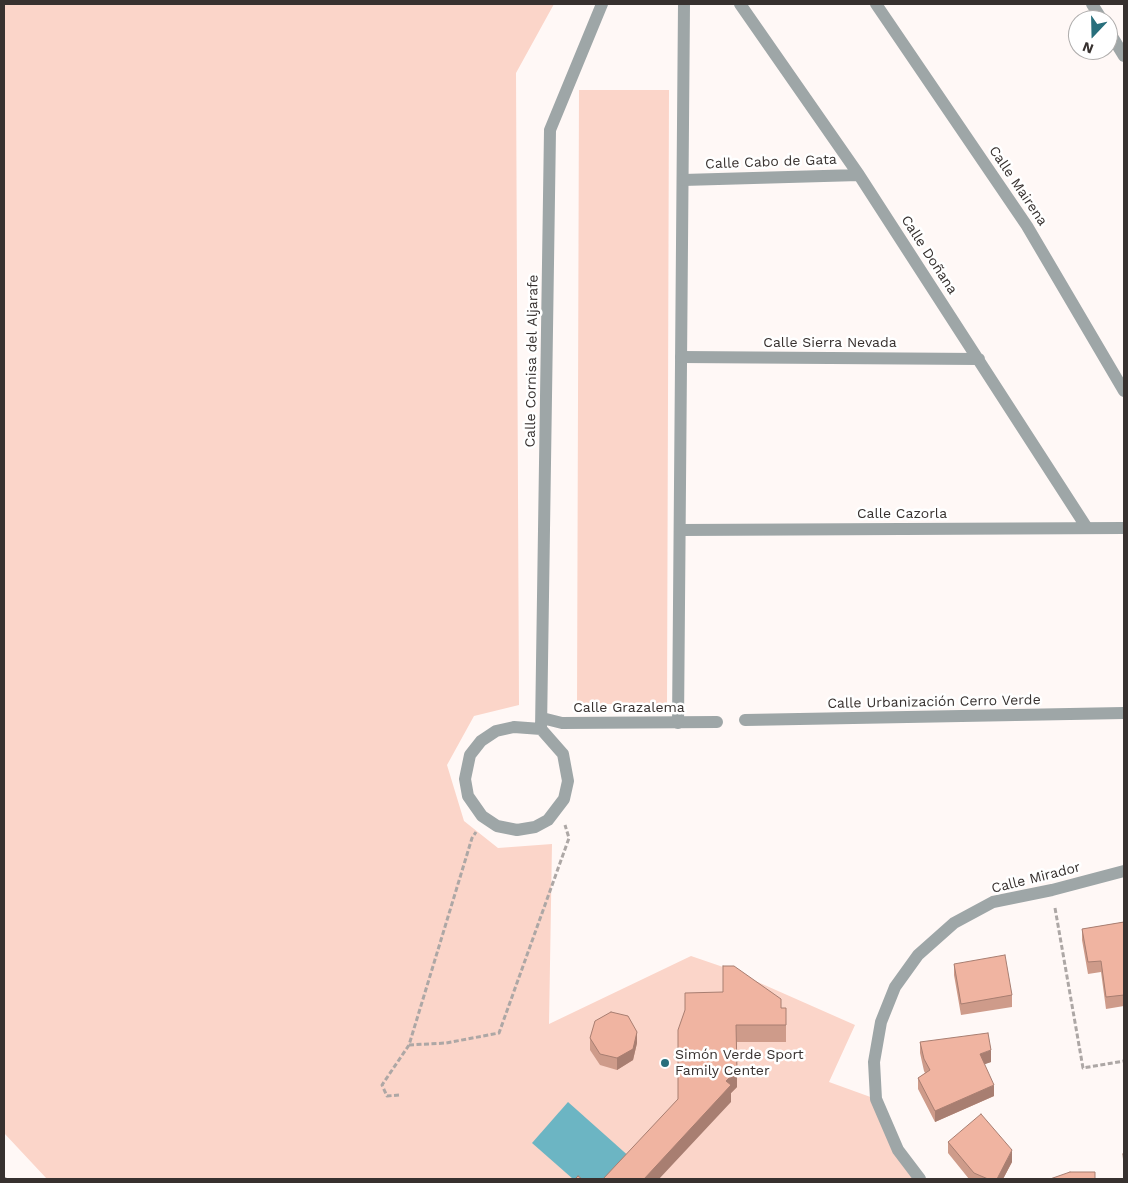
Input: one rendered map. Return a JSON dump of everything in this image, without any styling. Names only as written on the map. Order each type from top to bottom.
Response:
[{"type":"street","name":"Calle Cornisa del Aljarafe","points":[[541,723],[550,130],[602,4]]},
{"type":"street","points":[[678,723],[684,4]]},
{"type":"street","name":"Calle Doñana","points":[[740,4],[859,175],[1087,528]]},
{"type":"street","name":"Calle Mairena","points":[[876,4],[1027,226],[1124,391]]},
{"type":"street","name":"Calle Cabo de Gata","points":[[683,180],[859,175]]},
{"type":"street","name":"Calle Sierra Nevada","points":[[681,357],[979,359]]},
{"type":"street","name":"Calle Cazorla","points":[[680,530],[1124,528]]},
{"type":"street","name":"Calle Urbanización Cerro Verde","points":[[745,720],[1124,713]]},
{"type":"street","name":"Calle Grazalema","points":[[541,723],[717,722]]},
{"type":"street","points":[[541,723],[563,754],[568,781],[564,799],[548,820],[535,827],[517,830],[497,826],[482,816],[468,796],[465,779],[470,755],[481,741],[496,731],[541,723]]},
{"type":"street","name":"Calle Mirador","points":[[920,1179],[898,1150],[876,1099],[874,1062],[881,1022],[895,987],[918,955],[954,923],[993,902],[1052,890],[1124,871]]},
{"type":"path","points":[[409,1045],[446,1043],[499,1034],[569,838],[559,805]]},
{"type":"path","points":[[400,1095],[387,1096],[382,1085],[409,1045],[472,838],[480,827]]},
{"type":"path","points":[[1052,890],[1083,1068],[1124,1061]]},
{"type":"shaded area","points":[[4,4],[554,4],[516,73],[519,705],[474,716],[447,765],[464,821],[498,848],[552,844],[549,1024],[691,956],[726,968],[855,1025],[829,1082],[876,1099],[920,1179],[47,1179],[4,1133]]},
{"type":"shaded area","points":[[579,90],[669,90],[667,704],[577,704]]},
{"type":"water","points":[[568,1102],[632,1159],[614,1179],[573,1179],[532,1143]]},
{"type":"building","points":[[1124,922],[1124,995],[1106,997],[1101,961],[1088,962],[1082,929]]},
{"type":"building","points":[[1005,955],[1012,995],[961,1004],[954,964]]},
{"type":"building","points":[[723,966],[734,966],[781,999],[781,1008],[786,1008],[786,1025],[736,1025],[737,1070],[726,1081],[731,1085],[644,1179],[603,1179],[678,1099],[678,1030],[685,1010],[685,993],[723,992]]},
{"type":"building","points":[[611,1012],[628,1016],[637,1032],[633,1049],[617,1058],[600,1054],[590,1038],[595,1021]]},
{"type":"building","points":[[988,1033],[991,1050],[980,1054],[994,1085],[935,1111],[918,1078],[930,1070],[924,1059],[920,1042]]},
{"type":"building","points":[[981,1114],[1012,1150],[997,1179],[988,1179],[974,1173],[948,1142]]},
{"type":"building","points":[[1070,1172],[1095,1172],[1095,1179],[1050,1179]]},
{"type":"place","name":"Simón Verde Sport Family Center","points":[[665,1063]]}]
